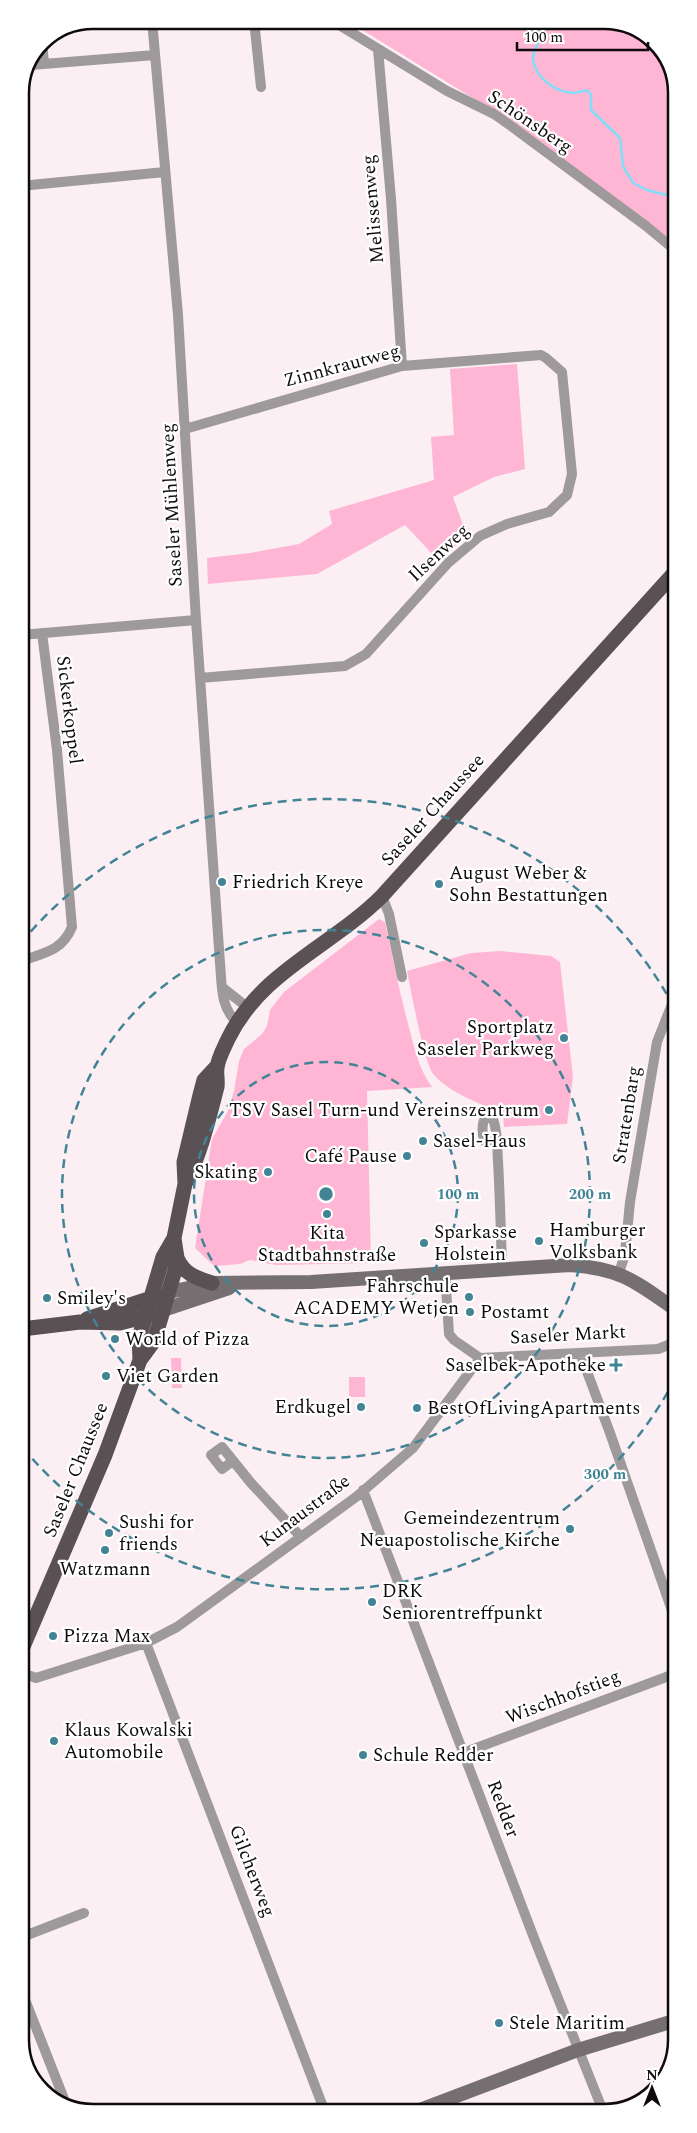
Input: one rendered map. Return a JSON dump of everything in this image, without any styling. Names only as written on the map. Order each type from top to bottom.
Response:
[{"type":"main road","name":"Saseler Chaussee","points":[[140,1360],[139,1338],[163,1257],[174,1238],[185,1184],[196,1164],[217,1084],[217,1066],[228,1038],[247,1007],[276,978],[353,921],[382,896],[668,580]]},
{"type":"main road","name":"Saseler Chaussee","points":[[29,1633],[105,1456],[140,1360],[154,1341],[177,1258],[174,1238]]},
{"type":"main road","points":[[177,1258],[182,1268],[189,1274],[212,1283]]},
{"type":"main road","points":[[80,1322],[152,1297],[212,1283],[310,1282],[570,1265],[602,1268],[629,1277],[668,1304]]},
{"type":"main road","points":[[29,1328],[80,1322],[120,1322],[147,1316],[217,1291],[249,1284]]},
{"type":"main road","points":[[438,2104],[578,2050],[668,2023]]},
{"type":"street","name":"Saseler Mühlenweg","points":[[153,29],[178,315],[196,620],[223,988],[227,1011],[238,1022]]},
{"type":"street","points":[[255,29],[261,87]]},
{"type":"street","name":"Schönsberg","points":[[346,29],[453,94],[494,114],[668,244]]},
{"type":"street","name":"Melissenweg","points":[[378,49],[391,199],[402,366]]},
{"type":"street","points":[[43,53],[44,64]]},
{"type":"street","points":[[36,65],[155,55]]},
{"type":"street","points":[[29,185],[165,172]]},
{"type":"street","name":"Zinnkrautweg","points":[[185,429],[402,366],[541,355]]},
{"type":"street","name":"Ilsenweg","points":[[200,678],[345,666],[366,654],[448,563],[480,536],[507,524],[548,512],[567,496],[572,474],[562,372],[541,355]]},
{"type":"street","points":[[29,634],[196,620]]},
{"type":"street","name":"Sickerkoppel","points":[[29,958],[62,945],[72,927],[60,786],[42,633]]},
{"type":"street","points":[[382,896],[389,914],[402,977]]},
{"type":"street","points":[[223,988],[247,1007]]},
{"type":"street","name":"Stratenbarg","points":[[619,1273],[625,1254],[630,1202],[657,1042],[668,1014]]},
{"type":"street","points":[[497,1144],[502,1269]]},
{"type":"street","points":[[445,1272],[450,1334],[454,1340],[480,1358]]},
{"type":"street","name":"Saseler Markt","points":[[658,1349],[668,1345]]},
{"type":"street","name":"Saseler Markt","points":[[480,1358],[668,1349]]},
{"type":"street","points":[[580,1353],[668,1600]]},
{"type":"street","name":"Kunaustraße","points":[[29,1676],[36,1678],[146,1643],[177,1627],[362,1490],[413,1448],[480,1358]]},
{"type":"street","points":[[233,1461],[300,1536]]},
{"type":"street","name":"Redder","points":[[362,1490],[599,2104]]},
{"type":"street","name":"Gilcherweg","points":[[146,1643],[322,2104]]},
{"type":"street","name":"Wischhofstieg","points":[[463,1753],[668,1676]]},
{"type":"street","points":[[29,1934],[84,1913]]},
{"type":"street","points":[[29,2010],[64,2098]]},
{"type":"shaded area","points":[[361,29],[608,29],[629,34],[640,40],[657,57],[668,84],[668,239],[484,105]]},
{"type":"shaded area","points":[[517,364],[525,469],[494,477],[453,497],[467,536],[439,561],[405,525],[317,574],[208,584],[207,558],[250,553],[299,544],[332,524],[329,511],[434,480],[431,437],[454,435],[450,369]]},
{"type":"shaded area","points":[[379,919],[385,922],[416,1053],[421,1068],[432,1087],[367,1091],[371,1263],[276,1265],[250,1260],[240,1264],[214,1266],[195,1248],[212,1139],[228,1111],[234,1091],[239,1061],[244,1049],[262,1034],[267,1026],[270,1010],[284,992]]},
{"type":"shaded area","points":[[501,951],[551,956],[560,962],[573,1077],[567,1124],[504,1127],[503,1114],[466,1098],[449,1088],[434,1075],[430,1068],[422,1042],[407,971],[471,953]]},
{"type":"shaded area","points":[[171,1358],[181,1358],[182,1388],[172,1388]]},
{"type":"shaded area","points":[[349,1377],[365,1377],[365,1397],[349,1397]]},
{"type":"waterway","points":[[532,29],[540,35],[533,58],[534,65],[541,77],[559,90],[573,93],[588,91],[591,95],[591,110],[620,138],[623,166],[633,183],[647,190],[668,195]]},
{"type":"place","name":"Friedrich Kreye","points":[[222,882]]},
{"type":"place","name":"August Weber & Sohn Bestattungen","points":[[439,884]]},
{"type":"place","name":"Sportplatz Saseler Parkweg","points":[[564,1038]]},
{"type":"place","name":"TSV Sasel Turn-und Vereinszentrum","points":[[549,1110]]},
{"type":"place","name":"Sasel-Haus","points":[[423,1141]]},
{"type":"place","name":"Café Pause","points":[[407,1156]]},
{"type":"place","name":"Skating","points":[[268,1172]]},
{"type":"place","name":"Kita Stadtbahnstraße","points":[[327,1214]]},
{"type":"place","name":"Hamburger Volksbank","points":[[539,1241]]},
{"type":"place","name":"Sparkasse Holstein","points":[[424,1243]]},
{"type":"place","name":"Fahrschule ACADEMY Wetjen","points":[[469,1297]]},
{"type":"place","name":"Smiley's","points":[[47,1298]]},
{"type":"place","name":"Postamt","points":[[470,1312]]},
{"type":"place","name":"World of Pizza","points":[[115,1339]]},
{"type":"place","name":"Saselbek-Apotheke","points":[[616,1365]]},
{"type":"place","name":"Viet Garden","points":[[106,1376]]},
{"type":"place","name":"Erdkugel","points":[[361,1407]]},
{"type":"place","name":"BestOfLivingApartments","points":[[417,1408]]},
{"type":"place","name":"Gemeindezentrum Neuapostolische Kirche","points":[[570,1529]]},
{"type":"place","name":"Sushi for friends","points":[[109,1533]]},
{"type":"place","name":"Watzmann","points":[[105,1550]]},
{"type":"place","name":"DRK Seniorentreffpunkt","points":[[372,1602]]},
{"type":"place","name":"Pizza Max","points":[[53,1636]]},
{"type":"place","name":"Klaus Kowalski Automobile","points":[[54,1741]]},
{"type":"place","name":"Schule Redder","points":[[363,1755]]},
{"type":"place","name":"Stele Maritim","points":[[499,2023]]}]
